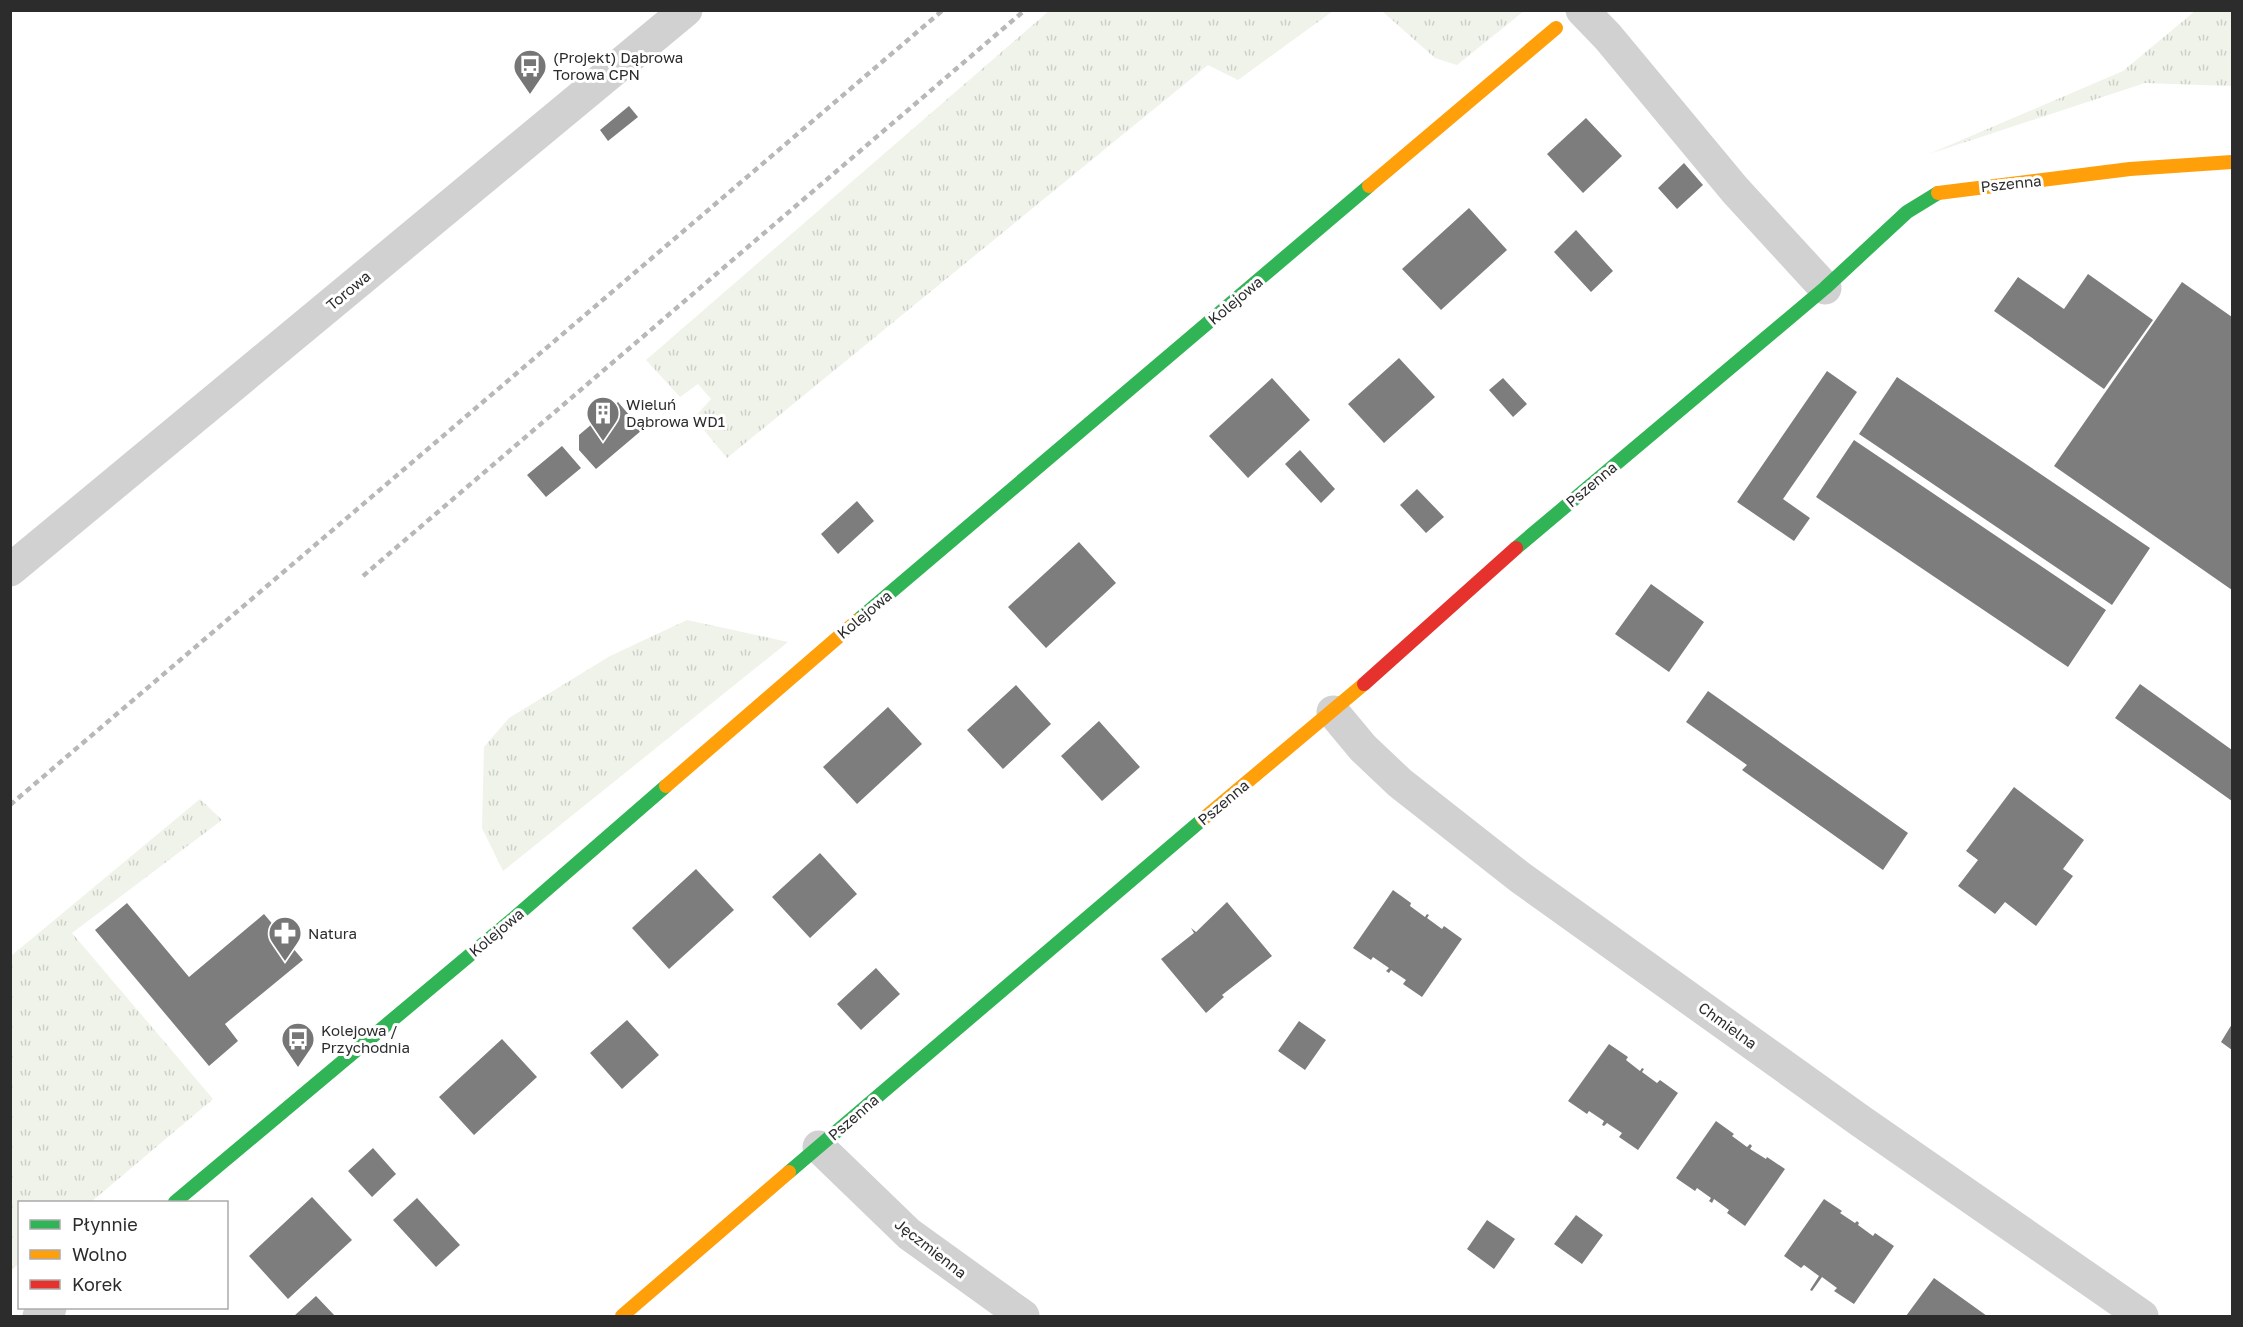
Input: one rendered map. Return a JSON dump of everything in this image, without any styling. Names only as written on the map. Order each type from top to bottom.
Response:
[{"type":"street","name":"Torowa","points":[[10,570],[686,10]]},
{"type":"street","points":[[1582,10],[1608,37],[1735,190],[1825,288]]},
{"type":"street","name":"Kolejowa","points":[[177,1201],[514,918],[835,639],[1556,28]]},
{"type":"street","name":"Pszenna","points":[[622,1317],[1153,860],[1333,712],[1520,544],[1825,288],[1907,212],[1937,193],[2130,169],[2232,162]]},
{"type":"street","name":"Chmielna","points":[[1333,712],[1363,748],[1400,783],[1521,878],[1871,1128],[2142,1317]]},
{"type":"street","name":"Jęczmienna","points":[[819,1147],[909,1234],[1023,1317]]},
{"type":"green space","points":[[1050,10],[1333,11],[1238,80],[1208,65],[727,458],[694,418],[711,399],[698,384],[680,397],[646,360]]},
{"type":"green space","points":[[1382,11],[1524,11],[1457,65],[1435,58]]},
{"type":"green space","points":[[2195,11],[2232,11],[2232,86],[2145,83],[1929,154],[2123,71]]},
{"type":"green space","points":[[687,620],[788,642],[503,871],[482,828],[484,747],[509,718],[610,656]]},
{"type":"green space","points":[[200,799],[222,820],[72,933],[213,1099],[92,1201],[18,1201],[18,1264],[11,1271],[11,956]]},
{"type":"building","points":[[629,106],[638,117],[608,141],[600,130]]},
{"type":"building","points":[[1586,118],[1622,156],[1583,193],[1547,154]]},
{"type":"building","points":[[1684,163],[1703,185],[1677,209],[1658,188]]},
{"type":"building","points":[[1469,208],[1507,250],[1441,310],[1402,269]]},
{"type":"building","points":[[1576,230],[1613,271],[1591,292],[1554,252]]},
{"type":"building","points":[[2088,274],[2153,320],[2104,389],[1994,311],[2018,277],[2064,309]]},
{"type":"building","points":[[2182,282],[2232,317],[2232,590],[2054,466]]},
{"type":"building","points":[[1399,358],[1435,397],[1384,443],[1348,404]]},
{"type":"building","points":[[1827,371],[1857,392],[1783,499],[1810,518],[1794,541],[1737,502]]},
{"type":"building","points":[[1897,377],[2150,548],[2112,605],[1859,434]]},
{"type":"building","points":[[1272,378],[1310,420],[1248,478],[1209,436]]},
{"type":"building","points":[[1503,378],[1527,404],[1513,417],[1489,390]]},
{"type":"building","name":"Wieluń Dąbrowa WD1","points":[[618,402],[642,430],[596,469],[579,450],[579,435]]},
{"type":"building","points":[[1854,440],[2106,610],[2068,667],[1816,497]]},
{"type":"building","points":[[562,446],[581,468],[546,497],[527,475]]},
{"type":"building","points":[[1300,450],[1335,489],[1321,503],[1285,464]]},
{"type":"building","points":[[1417,489],[1444,517],[1426,533],[1400,505]]},
{"type":"building","points":[[857,501],[874,521],[838,554],[821,534]]},
{"type":"building","points":[[1079,542],[1116,583],[1046,648],[1008,607]]},
{"type":"building","points":[[1651,584],[1704,622],[1669,672],[1615,634]]},
{"type":"building","points":[[2140,684],[2232,750],[2232,801],[2115,718]]},
{"type":"building","points":[[1016,685],[1051,724],[1003,769],[967,730]]},
{"type":"building","points":[[1708,691],[1908,833],[1883,870],[1742,770],[1747,765],[1686,722]]},
{"type":"building","points":[[888,707],[922,744],[857,804],[823,767]]},
{"type":"building","points":[[1099,721],[1140,767],[1102,801],[1061,756]]},
{"type":"building","points":[[2014,787],[2084,840],[2063,869],[2073,876],[2036,926],[2005,902],[1995,914],[1958,886],[1978,860],[1966,851]]},
{"type":"building","points":[[820,853],[857,894],[810,938],[772,897]]},
{"type":"building","points":[[696,869],[734,910],[669,969],[632,928]]},
{"type":"building","points":[[1393,890],[1425,917],[1429,915],[1427,918],[1442,929],[1444,926],[1462,939],[1422,997],[1403,984],[1406,980],[1391,970],[1389,973],[1386,971],[1389,968],[1373,957],[1371,960],[1353,948]]},
{"type":"building","points":[[1227,902],[1272,956],[1222,995],[1224,997],[1206,1013],[1161,959],[1194,933],[1191,928],[1196,932]]},
{"type":"building","points":[[127,903],[189,977],[264,914],[303,960],[225,1024],[238,1041],[209,1066],[95,930]]},
{"type":"building","points":[[876,968],[900,994],[861,1030],[837,1004]]},
{"type":"building","points":[[627,1020],[659,1055],[622,1089],[590,1053]]},
{"type":"building","points":[[1299,1021],[1326,1040],[1305,1070],[1278,1051]]},
{"type":"building","points":[[2232,1024],[2232,1050],[2221,1042]]},
{"type":"building","points":[[502,1039],[537,1077],[474,1135],[439,1097]]},
{"type":"building","points":[[1609,1044],[1628,1057],[1626,1060],[1640,1071],[1644,1069],[1642,1072],[1657,1083],[1660,1080],[1678,1093],[1638,1150],[1619,1137],[1622,1133],[1607,1123],[1602,1125],[1604,1121],[1589,1111],[1587,1114],[1568,1101]]},
{"type":"building","points":[[1716,1121],[1747,1147],[1750,1144],[1752,1146],[1750,1149],[1785,1169],[1745,1226],[1727,1213],[1729,1210],[1714,1199],[1712,1203],[1709,1201],[1711,1198],[1697,1188],[1695,1191],[1676,1178]]},
{"type":"building","points":[[373,1148],[396,1174],[372,1197],[348,1171]]},
{"type":"building","points":[[312,1197],[352,1240],[288,1299],[249,1256]]},
{"type":"building","points":[[417,1198],[460,1245],[436,1267],[393,1220]]},
{"type":"building","points":[[1824,1199],[1855,1223],[1857,1221],[1858,1225],[1873,1236],[1875,1233],[1894,1246],[1854,1304],[1834,1291],[1837,1288],[1822,1277],[1812,1291],[1810,1290],[1819,1276],[1804,1265],[1801,1268],[1784,1256]]},
{"type":"building","points":[[1576,1215],[1603,1235],[1582,1264],[1554,1244]]},
{"type":"building","points":[[1487,1220],[1515,1239],[1494,1269],[1467,1249]]},
{"type":"building","points":[[1934,1278],[1987,1316],[1906,1316]]},
{"type":"building","points":[[316,1296],[335,1316],[294,1316]]},
{"type":"railway","points":[[10,805],[943,10]]},
{"type":"railway","points":[[363,576],[1025,10]]},
{"type":"traffic: fast","points":[[858,620],[1369,186]]},
{"type":"traffic: fast","points":[[1516,548],[1825,288],[1907,212],[1938,193]]},
{"type":"traffic: fast","points":[[176,1201],[514,918],[666,786]]},
{"type":"traffic: fast","points":[[789,1172],[1203,819]]},
{"type":"traffic: slow","points":[[1369,186],[1556,28]]},
{"type":"traffic: slow","points":[[1938,193],[2130,169],[2232,162]]},
{"type":"traffic: slow","points":[[666,786],[858,620]]},
{"type":"traffic: slow","points":[[1203,819],[1364,684]]},
{"type":"traffic: slow","points":[[622,1316],[789,1172]]},
{"type":"traffic: jam","points":[[1364,684],[1516,548]]},
{"type":"place","name":"(Projekt) Dąbrowa Torowa CPN","points":[[530,95]]},
{"type":"place","name":"Wieluń Dąbrowa WD1","points":[[603,442]]},
{"type":"place","name":"Natura","points":[[285,962]]},
{"type":"place","name":"Kolejowa / Przychodnia","points":[[298,1068]]}]
